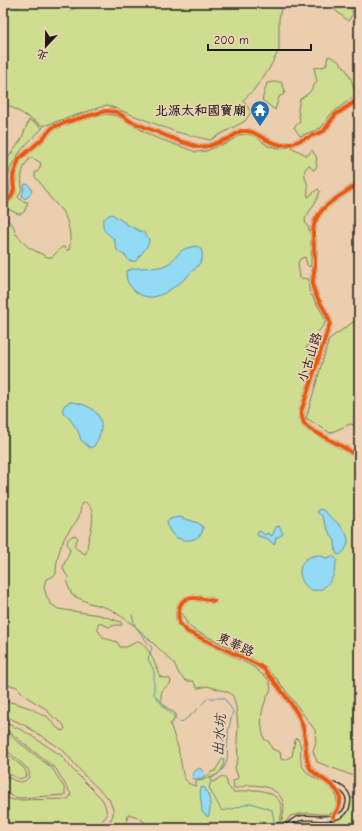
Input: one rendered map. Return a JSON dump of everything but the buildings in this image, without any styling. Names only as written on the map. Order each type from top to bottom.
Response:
[{"type":"street","points":[[3,200],[5,203],[11,197],[14,190],[13,176],[19,159],[41,140],[53,127],[73,120],[106,112],[117,112],[130,121],[179,141],[199,147],[209,146],[228,139],[241,131],[252,132],[271,142],[281,145],[291,144],[324,131],[335,115],[359,99]]},
{"type":"street","name":"小古山路","points":[[359,183],[327,204],[319,214],[314,227],[315,264],[313,286],[318,299],[329,317],[330,323],[301,412],[304,424],[310,429],[359,457]]},
{"type":"street","name":"東華路","points":[[214,600],[193,597],[185,599],[180,603],[179,623],[188,632],[264,669],[289,702],[302,723],[307,757],[311,770],[332,784],[338,786],[348,795],[348,808],[344,813],[333,817]]},
{"type":"street","points":[[286,828],[294,821],[302,818],[326,819],[333,817],[338,811],[341,797],[332,784]]},
{"type":"green space","points":[[3,3],[17,3],[17,6],[22,3],[282,3],[279,19],[279,50],[269,69],[253,91],[243,100],[251,112],[245,121],[210,140],[176,132],[107,105],[43,126],[3,102]]},
{"type":"green space","points":[[333,3],[349,3],[353,14],[348,21],[335,10]]},
{"type":"green space","points":[[328,56],[334,58],[347,71],[355,95],[330,115],[321,128],[300,136],[294,127],[300,122],[298,109],[300,99],[309,93],[317,81],[314,68],[326,66]]},
{"type":"green space","points":[[281,82],[285,90],[284,94],[279,97],[275,110],[262,100],[267,83]]},
{"type":"green space","points":[[107,114],[117,116],[154,137],[196,152],[207,151],[217,146],[226,144],[240,135],[247,134],[255,136],[268,146],[280,148],[291,147],[306,155],[308,155],[312,150],[317,158],[317,166],[315,169],[313,170],[309,165],[305,169],[308,197],[318,189],[320,191],[305,219],[311,237],[311,265],[310,267],[307,265],[305,257],[300,259],[298,263],[300,278],[309,279],[309,291],[324,316],[325,323],[306,348],[316,360],[300,418],[305,428],[341,446],[359,458],[359,778],[317,762],[313,751],[316,742],[315,730],[277,679],[259,663],[194,630],[187,624],[182,613],[176,616],[179,625],[186,633],[252,666],[269,680],[271,689],[263,708],[261,719],[264,739],[269,742],[272,749],[280,752],[281,759],[284,760],[292,756],[295,740],[297,738],[300,745],[302,766],[308,773],[328,785],[334,791],[337,801],[335,811],[327,814],[306,813],[290,816],[282,828],[278,828],[284,810],[283,803],[280,796],[275,791],[260,786],[248,785],[234,788],[233,781],[238,777],[235,768],[238,758],[238,727],[236,707],[233,696],[228,692],[207,686],[197,688],[193,681],[186,681],[179,674],[174,663],[135,626],[112,610],[89,603],[72,595],[67,583],[68,577],[63,567],[70,550],[67,543],[69,538],[75,535],[78,538],[74,546],[85,554],[87,551],[92,526],[92,515],[89,505],[85,502],[81,504],[78,519],[63,541],[58,556],[56,574],[46,579],[44,586],[50,603],[58,609],[100,615],[121,622],[122,625],[109,627],[100,623],[98,624],[98,631],[104,638],[117,642],[120,647],[127,647],[138,641],[142,643],[149,651],[160,677],[170,679],[171,681],[170,684],[162,691],[161,701],[167,708],[176,714],[173,722],[170,724],[179,750],[182,772],[186,781],[196,786],[196,781],[204,780],[211,772],[215,771],[222,759],[224,759],[220,772],[209,778],[212,782],[222,776],[226,779],[228,786],[233,792],[255,790],[270,794],[276,797],[280,802],[282,814],[275,828],[147,828],[147,824],[138,817],[128,814],[127,824],[130,828],[101,828],[110,821],[113,815],[113,809],[109,799],[84,775],[63,750],[26,726],[3,715],[3,701],[11,702],[47,716],[57,728],[63,731],[65,728],[63,724],[52,716],[46,709],[25,696],[17,687],[10,685],[3,687],[3,206],[7,220],[13,225],[16,234],[28,247],[47,257],[52,257],[62,247],[69,250],[70,236],[66,219],[62,211],[49,197],[40,182],[35,177],[35,173],[39,170],[41,163],[31,157],[23,168],[22,189],[18,197],[22,201],[28,202],[24,212],[18,214],[8,209],[9,199],[14,186],[19,162],[47,130],[59,123]]},
{"type":"green space","points":[[29,120],[43,128],[27,144],[13,162],[8,176],[9,191],[3,196],[3,165],[21,140]]},
{"type":"green space","points":[[359,318],[359,426],[350,424],[330,433],[306,418],[329,339]]},
{"type":"green space","points":[[3,722],[24,731],[62,756],[72,769],[102,799],[107,815],[101,823],[90,828],[3,828],[3,795],[14,800],[68,799],[71,794],[56,769],[3,727]]},
{"type":"green space","points":[[3,730],[52,768],[65,789],[65,795],[19,798],[11,796],[3,790],[3,774],[16,781],[22,782],[28,778],[30,774],[28,769],[3,747]]},
{"type":"green space","points":[[3,751],[24,768],[27,774],[25,777],[19,779],[3,771]]},
{"type":"green space","points":[[350,798],[359,798],[359,828],[290,828],[297,821],[303,819],[334,819],[346,814],[349,808]]},
{"type":"water","points":[[24,185],[29,185],[32,191],[25,199],[22,196]]},
{"type":"water","points":[[112,214],[128,225],[144,233],[149,239],[148,245],[136,261],[129,261],[126,256],[120,253],[116,248],[114,239],[104,230],[103,220]]},
{"type":"water","points":[[196,246],[202,251],[200,262],[185,278],[166,292],[154,297],[148,297],[139,294],[129,284],[126,271],[136,268],[155,268],[163,266],[170,262],[183,250]]},
{"type":"water","points":[[71,402],[88,407],[99,416],[101,429],[99,437],[94,446],[90,448],[81,440],[78,431],[69,418],[63,413],[64,406]]},
{"type":"water","points":[[319,509],[323,510],[341,526],[347,536],[347,546],[344,552],[338,555],[336,553],[335,541],[322,516],[317,512]]},
{"type":"water","points":[[180,517],[198,523],[203,527],[198,537],[192,540],[185,540],[179,539],[173,535],[169,529],[167,521]]},
{"type":"water","points":[[279,526],[283,534],[276,538],[274,545],[268,539],[258,536],[257,533],[260,531],[265,535],[267,533],[272,536],[276,527]]},
{"type":"water","points":[[319,555],[326,558],[333,556],[337,560],[331,580],[322,588],[314,590],[307,587],[302,581],[300,572],[302,564],[308,558]]},
{"type":"water","points":[[359,694],[359,719],[355,715],[356,702]]},
{"type":"water","points":[[200,768],[205,774],[203,779],[192,778],[193,772]]},
{"type":"water","points":[[204,787],[210,802],[208,817],[202,812],[200,797],[201,788]]},
{"type":"waterway","points":[[70,12],[79,4],[85,3]]},
{"type":"waterway","name":"出水坑","points":[[132,615],[135,626],[152,648],[148,659],[154,671],[154,694],[164,707],[181,723],[198,709]]},
{"type":"waterway","name":"出水坑","points":[[202,704],[208,698],[224,698],[233,711],[228,730],[227,761],[223,769],[212,778],[209,788],[222,811],[251,803],[272,810],[274,821],[267,827],[248,824],[244,828]]},
{"type":"cycle path","points":[[3,200],[5,203],[11,197],[14,190],[13,176],[19,159],[41,140],[53,127],[73,120],[106,111],[117,112],[130,121],[179,141],[199,147],[209,146],[228,139],[241,131],[252,132],[271,142],[281,145],[291,144],[324,131],[335,115],[359,99]]},
{"type":"cycle path","points":[[359,183],[323,209],[318,215],[315,223],[313,232],[315,263],[313,287],[314,292],[329,318],[330,323],[301,412],[304,424],[310,429],[359,457]]},
{"type":"cycle path","points":[[214,601],[199,598],[187,599],[180,606],[178,613],[179,623],[188,632],[264,669],[291,703],[302,724],[306,756],[310,768],[315,774],[332,785],[339,794],[340,804],[333,817]]},
{"type":"place","name":"北源太和國寶廟","points":[[260,127]]}]
